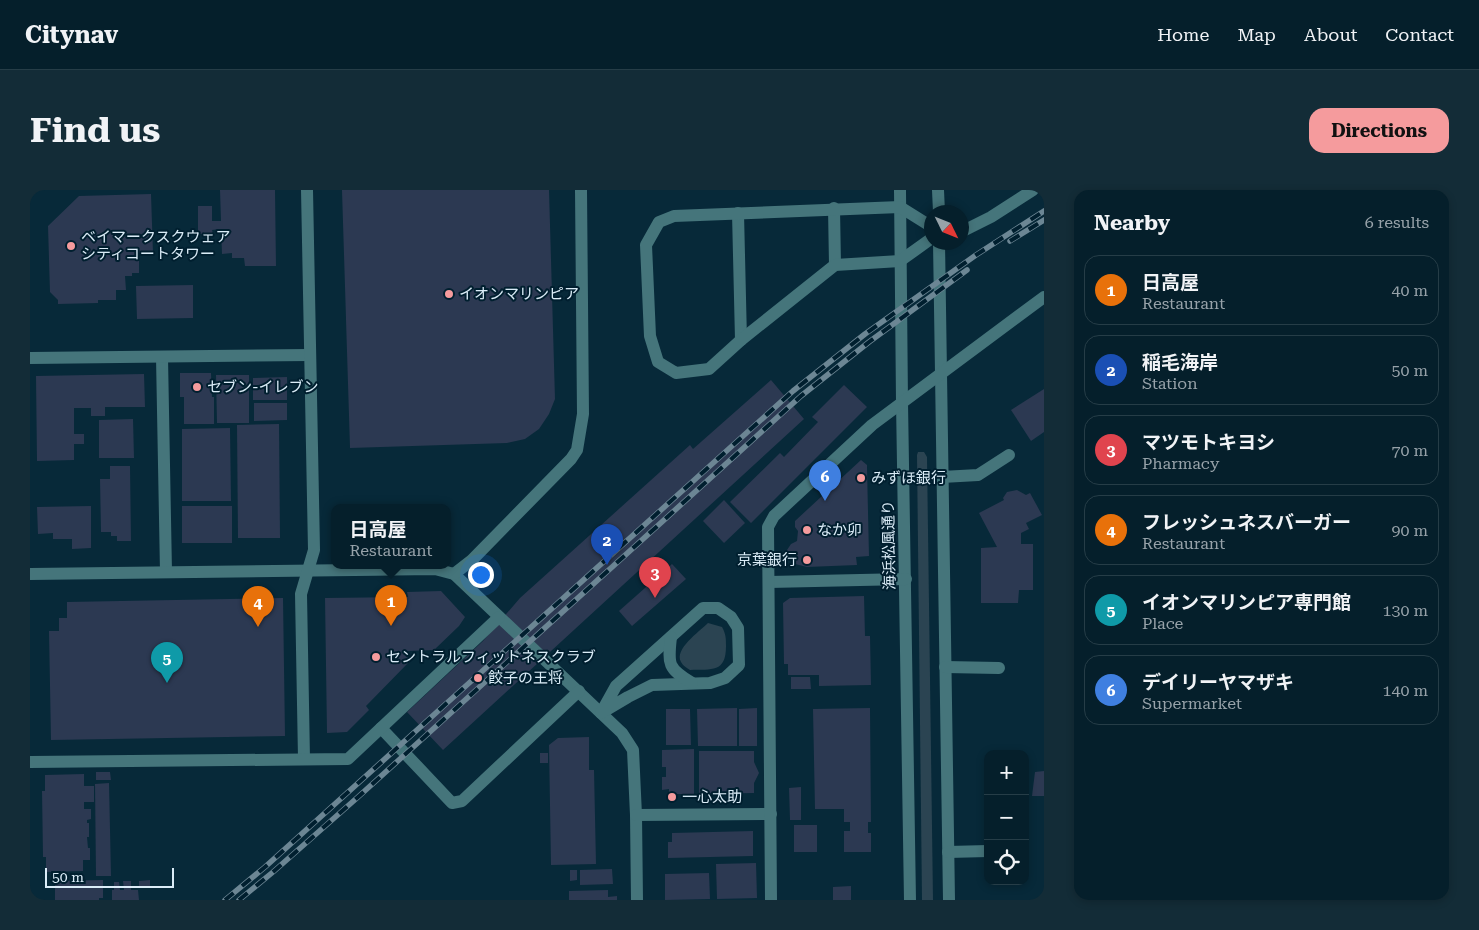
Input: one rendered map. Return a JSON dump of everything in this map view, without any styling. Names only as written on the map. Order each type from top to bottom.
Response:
[{"type":"street","points":[[304,759],[301,594],[314,550],[307,190]]},
{"type":"street","points":[[454,574],[472,560],[571,459],[577,450],[583,414],[581,190]]},
{"type":"street","name":"海浜松風通り","points":[[900,190],[910,900]]},
{"type":"street","points":[[938,190],[939,205]]},
{"type":"street","points":[[969,227],[991,217],[1033,190]]},
{"type":"street","points":[[924,222],[900,206],[674,216],[659,222],[646,245],[650,336],[658,362],[676,373],[709,369],[741,340],[836,265],[900,261],[924,244]]},
{"type":"street","points":[[834,208],[836,265]]},
{"type":"street","points":[[738,213],[741,340]]},
{"type":"street","points":[[940,250],[949,900]]},
{"type":"street","points":[[771,900],[768,527],[774,516],[872,425],[1044,297]]},
{"type":"street","points":[[30,358],[310,355]]},
{"type":"street","points":[[162,357],[166,572]]},
{"type":"street","points":[[942,477],[978,475],[1009,455]]},
{"type":"street","points":[[30,574],[393,569]]},
{"type":"street","points":[[438,569],[454,574],[622,733],[633,750],[637,900]]},
{"type":"street","points":[[769,582],[906,579]]},
{"type":"street","points":[[703,608],[718,608],[731,617],[738,628],[739,665],[725,678],[710,683],[652,685],[601,713],[616,686],[703,608]]},
{"type":"street","points":[[30,762],[348,759],[499,618]]},
{"type":"street","points":[[671,637],[669,658],[671,666],[682,678],[692,684]]},
{"type":"street","points":[[945,667],[999,668]]},
{"type":"street","points":[[381,728],[452,803],[462,801],[579,691]]},
{"type":"street","points":[[636,815],[771,814]]},
{"type":"street","points":[[948,852],[984,851]]},
{"type":"shaded area","points":[[918,452],[924,452],[927,457],[933,900],[922,900]]},
{"type":"shaded area","points":[[708,623],[722,627],[724,632],[726,646],[723,661],[716,668],[690,670],[681,662],[681,652],[688,641]]},
{"type":"building","points":[[220,190],[275,190],[276,266],[245,266],[244,258],[232,258],[232,253],[222,254],[221,229],[212,230],[213,234],[198,234],[198,206],[212,206],[212,221],[221,221]]},
{"type":"building","name":"イオンマリンピア","points":[[342,190],[549,190],[555,399],[549,414],[539,429],[525,439],[507,443],[350,448]]},
{"type":"building","name":"ベイマークスクウェア シティコートタワー","points":[[151,194],[153,253],[136,253],[136,261],[139,261],[139,273],[125,276],[126,290],[116,290],[116,300],[98,300],[98,303],[58,304],[58,300],[50,292],[48,226],[79,196]]},
{"type":"building","points":[[193,285],[193,318],[137,319],[136,286]]},
{"type":"building","points":[[180,373],[211,373],[212,397],[214,397],[214,424],[184,424],[184,397],[180,397]]},
{"type":"building","points":[[144,374],[145,407],[105,407],[105,416],[91,416],[91,408],[74,408],[74,434],[84,434],[84,444],[74,444],[74,460],[37,461],[36,376]]},
{"type":"building","points":[[216,375],[249,375],[249,423],[217,423]]},
{"type":"building","points":[[287,377],[287,400],[253,400],[253,378]]},
{"type":"building","points":[[771,380],[804,419],[443,750],[407,712],[483,641],[520,598],[690,445],[693,449]]},
{"type":"building","points":[[844,385],[867,407],[751,523],[730,502],[780,453],[784,457],[818,422],[812,417]]},
{"type":"building","points":[[1044,389],[1044,432],[1031,441],[1011,410]]},
{"type":"building","points":[[254,403],[287,403],[287,420],[254,421]]},
{"type":"building","points":[[133,419],[134,458],[99,458],[99,420]]},
{"type":"building","points":[[279,424],[280,538],[238,538],[237,425]]},
{"type":"building","points":[[230,428],[231,501],[182,501],[182,429]]},
{"type":"building","points":[[861,460],[867,465],[869,556],[856,557],[857,565],[807,567],[795,564],[787,550],[791,544],[797,541],[798,531],[795,527],[795,521]]},
{"type":"building","points":[[110,466],[130,466],[131,541],[117,541],[117,536],[111,536],[111,532],[101,532],[100,479],[110,479]]},
{"type":"building","points":[[1017,490],[1026,495],[1030,493],[1042,515],[1026,523],[1029,529],[1021,533],[1021,544],[1033,544],[1033,590],[1019,590],[1018,603],[981,603],[981,548],[997,547],[979,513],[1004,500],[1003,498],[1007,492]]},
{"type":"building","points":[[724,500],[745,523],[724,543],[703,521]]},
{"type":"building","points":[[91,506],[91,548],[72,549],[72,539],[53,539],[53,533],[38,534],[37,507]]},
{"type":"building","points":[[182,506],[232,506],[232,543],[182,543]]},
{"type":"building","points":[[672,564],[686,579],[632,626],[619,611]]},
{"type":"building","points":[[441,591],[465,617],[459,626],[434,650],[408,651],[409,662],[366,706],[369,710],[347,732],[327,733],[325,598],[408,597],[407,592]]},
{"type":"building","points":[[864,596],[865,636],[870,636],[871,685],[819,686],[819,675],[788,675],[788,664],[784,664],[783,603],[790,598]]},
{"type":"building","points":[[283,598],[285,736],[51,740],[49,631],[59,631],[59,618],[67,618],[67,602]]},
{"type":"building","points":[[791,677],[810,677],[811,689],[791,689]]},
{"type":"building","points":[[737,708],[737,746],[698,746],[697,709]]},
{"type":"building","points":[[757,708],[757,746],[739,746],[739,709]]},
{"type":"building","points":[[870,708],[871,822],[868,822],[868,833],[871,833],[871,852],[844,852],[844,831],[850,831],[850,822],[844,822],[844,809],[815,809],[813,709]]},
{"type":"building","points":[[666,709],[690,709],[691,745],[666,745]]},
{"type":"building","points":[[589,737],[589,770],[594,770],[596,864],[551,865],[549,745],[558,738]]},
{"type":"building","points":[[694,749],[694,794],[669,794],[669,789],[662,790],[662,777],[666,777],[666,767],[662,767],[662,750]]},
{"type":"building","points":[[699,751],[754,751],[754,762],[759,773],[754,783],[754,793],[699,794]]},
{"type":"building","points":[[540,753],[548,753],[548,763],[540,763]]},
{"type":"building","points":[[1044,771],[1044,796],[1032,796],[1035,772]]},
{"type":"building","points":[[96,772],[110,772],[111,780],[96,780]]},
{"type":"building","points":[[84,774],[84,786],[94,786],[94,802],[84,802],[84,809],[91,809],[91,819],[87,820],[87,823],[89,823],[89,837],[87,837],[88,848],[90,848],[90,860],[83,860],[83,871],[46,872],[46,857],[43,857],[42,791],[45,791],[45,775]]},
{"type":"building","points":[[109,783],[111,876],[96,876],[95,784]]},
{"type":"building","points":[[801,787],[801,820],[790,820],[789,788]]},
{"type":"building","points":[[794,825],[817,825],[817,852],[794,852]]},
{"type":"building","points":[[753,831],[753,856],[668,858],[668,842],[672,842],[672,833]]},
{"type":"building","points":[[756,863],[757,898],[717,899],[716,864]]},
{"type":"building","points":[[612,869],[613,884],[580,885],[580,870]]},
{"type":"building","points":[[570,870],[577,870],[577,880],[570,881]]},
{"type":"building","points":[[709,873],[710,899],[665,900],[665,874]]},
{"type":"building","points":[[103,880],[103,898],[99,898],[99,900],[55,900],[55,881]]},
{"type":"building","points":[[150,880],[150,887],[139,887],[139,881]]},
{"type":"building","points":[[123,881],[131,881],[131,890],[138,890],[139,900],[112,900],[114,882],[119,882],[120,890],[124,890]]},
{"type":"building","points":[[851,886],[851,900],[833,900],[833,887]]},
{"type":"building","points":[[608,890],[608,897],[617,896],[617,900],[569,900],[569,891]]},
{"type":"railway","points":[[225,900],[265,867],[793,391],[865,334],[976,255],[1044,211]]},
{"type":"railway","points":[[1010,241],[1044,220]]},
{"type":"railway","points":[[239,900],[358,797],[801,396],[869,342],[967,270]]},
{"type":"place","name":"ベイマークスクウェア シティコートタワー","points":[[71,246]]},
{"type":"place","name":"イオンマリンピア","points":[[449,294]]},
{"type":"place","name":"セブン-イレブン","points":[[197,387]]},
{"type":"place","name":"みずほ銀行","points":[[861,478]]},
{"type":"place","name":"デイリーヤマザキ","points":[[825,501]]},
{"type":"place","name":"なか卯","points":[[807,530]]},
{"type":"place","name":"京葉銀行","points":[[807,560]]},
{"type":"place","name":"稲毛海岸","points":[[607,565]]},
{"type":"place","name":"マツモトキヨシ","points":[[655,598]]},
{"type":"place","name":"日高屋","points":[[391,626]]},
{"type":"place","name":"フレッシュネスバーガー","points":[[258,627]]},
{"type":"place","name":"セントラルフィットネスクラブ","points":[[376,657]]},
{"type":"place","name":"餃子の王将","points":[[478,678]]},
{"type":"place","name":"イオンマリンピア専門館","points":[[167,683]]},
{"type":"place","name":"一心太助","points":[[672,797]]}]
